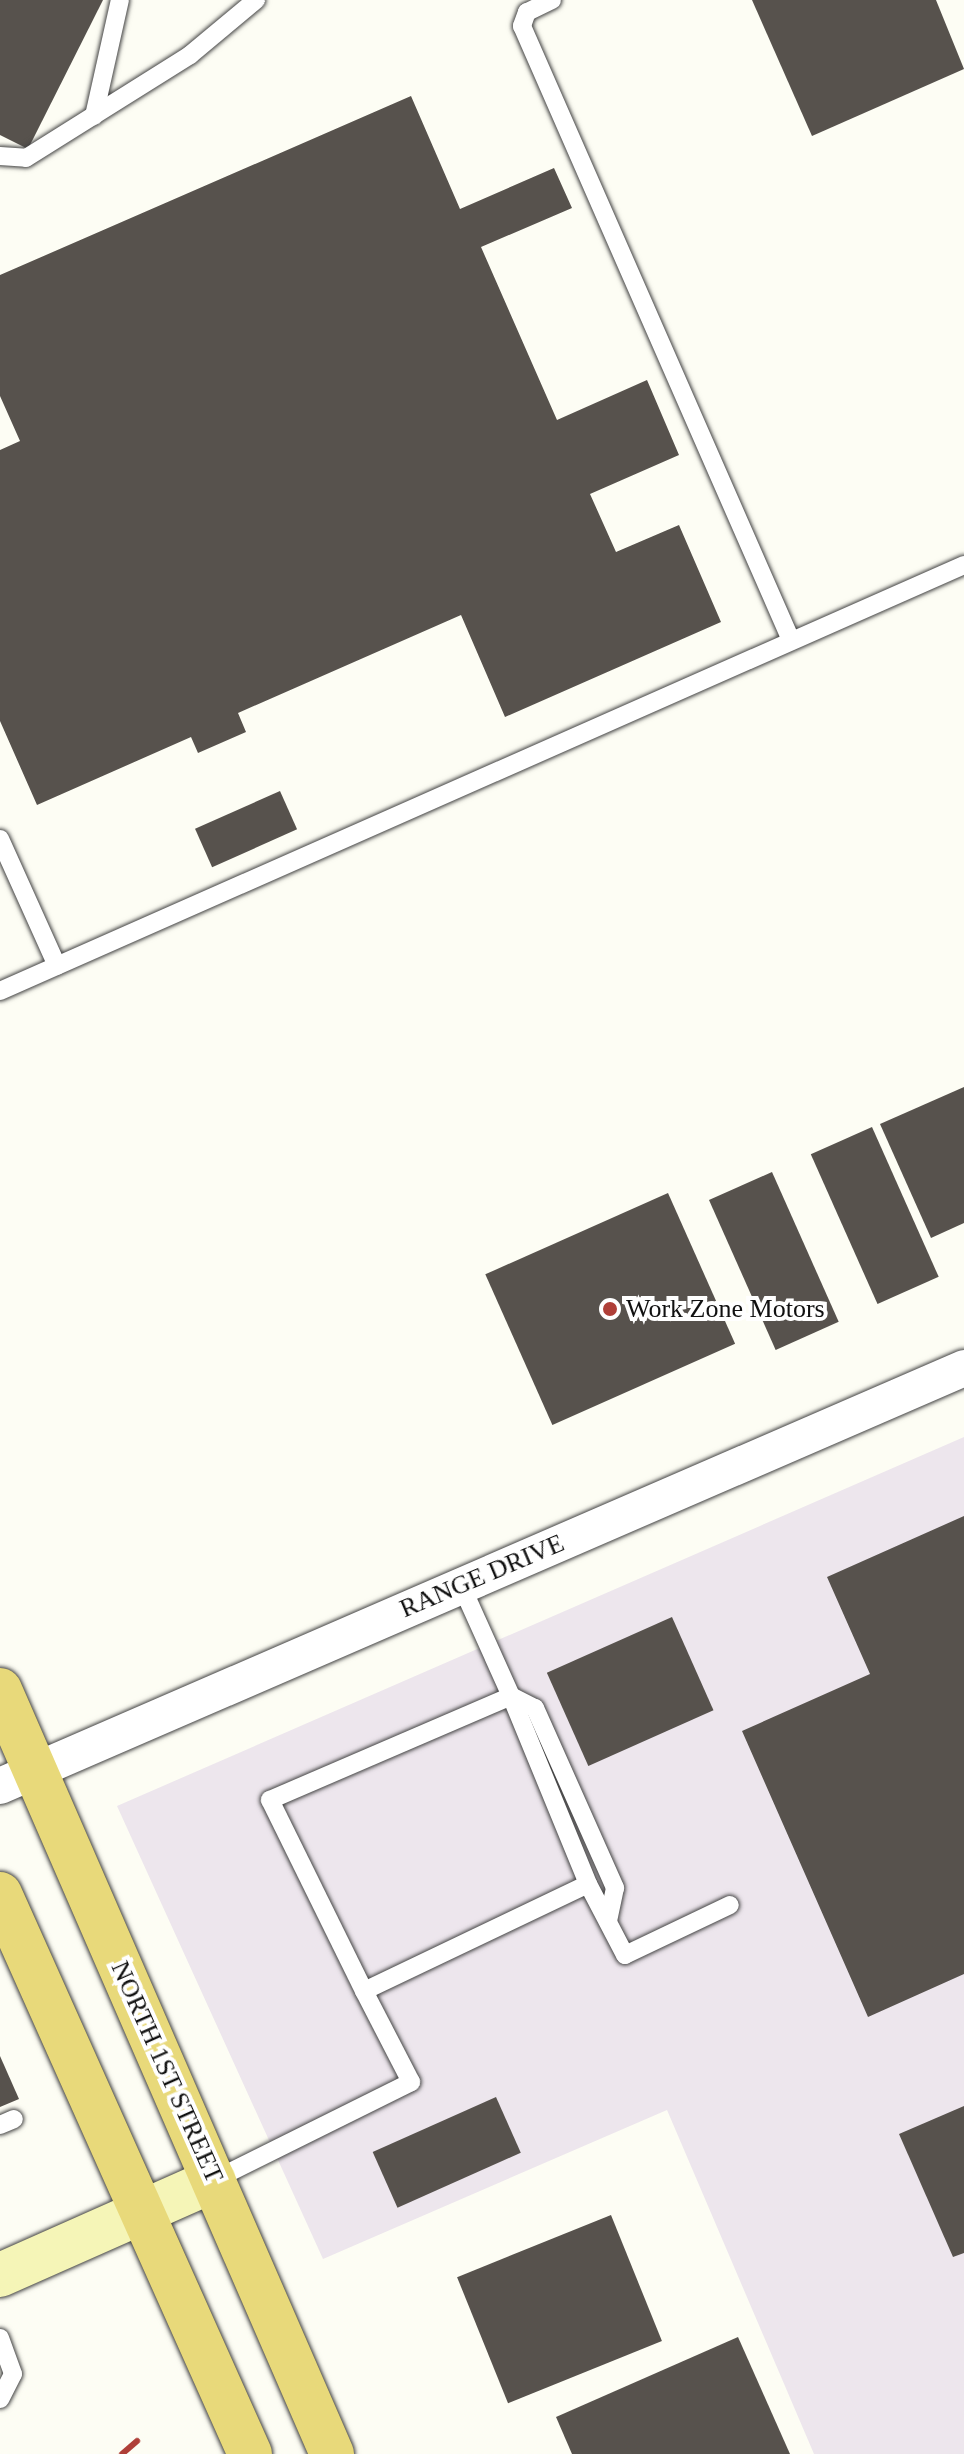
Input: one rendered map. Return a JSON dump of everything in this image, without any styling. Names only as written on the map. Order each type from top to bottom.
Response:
[{"type":"main road","name":"NORTH 1ST STREET","points":[[0,1690],[18,1778],[214,2180],[332,2454]]},
{"type":"main road","points":[[0,1894],[250,2454]]},
{"type":"main road","points":[[0,2275],[214,2180]]},
{"type":"street","name":"RANGE DRIVE","points":[[18,1778],[964,1368]]},
{"type":"lane","points":[[94,116],[120,0]]},
{"type":"lane","points":[[0,156],[26,158],[190,55],[256,0]]},
{"type":"lane","points":[[552,0],[527,12],[522,26],[790,638]]},
{"type":"lane","points":[[0,991],[790,638],[964,565]]},
{"type":"lane","points":[[0,839],[57,966]]},
{"type":"lane","points":[[461,1585],[511,1696],[588,1884],[625,1955],[730,1905]]},
{"type":"lane","points":[[214,2180],[411,2082],[270,1800],[511,1696],[535,1708],[615,1888],[608,1920]]},
{"type":"lane","points":[[364,1991],[588,1884]]},
{"type":"lane","points":[[0,2338],[13,2374],[0,2399]]},
{"type":"shaded area","points":[[964,1437],[964,2454],[814,2454],[667,2110],[323,2259],[117,1806]]},
{"type":"building","points":[[0,0],[103,0],[28,149],[0,135]]},
{"type":"building","points":[[752,0],[936,0],[964,69],[812,136]]},
{"type":"building","points":[[411,96],[460,209],[554,168],[572,208],[481,247],[557,420],[647,380],[679,455],[590,494],[616,552],[679,525],[721,622],[505,717],[461,615],[238,713],[246,732],[198,753],[191,737],[37,805],[0,721],[0,450],[20,441],[0,396],[0,275]]},
{"type":"building","points":[[280,791],[297,829],[212,867],[195,829]]},
{"type":"building","points":[[964,1087],[964,1223],[931,1238],[880,1124]]},
{"type":"building","points":[[872,1127],[939,1277],[877,1304],[811,1154]]},
{"type":"building","points":[[772,1172],[839,1322],[776,1350],[709,1200]]},
{"type":"building","name":"Work Zone Motors","points":[[668,1193],[735,1344],[552,1425],[485,1274]]},
{"type":"building","points":[[964,1516],[964,1974],[868,2017],[742,1731],[870,1674],[827,1577]]},
{"type":"building","points":[[672,1617],[713,1710],[588,1766],[547,1673]]},
{"type":"building","points":[[0,2056],[19,2099],[0,2107]]},
{"type":"building","points":[[496,2097],[521,2153],[397,2208],[373,2152]]},
{"type":"building","points":[[964,2106],[964,2253],[953,2257],[899,2134]]},
{"type":"building","points":[[611,2215],[662,2341],[508,2403],[457,2277]]},
{"type":"building","points":[[738,2337],[790,2454],[572,2454],[556,2417]]},
{"type":"railway","points":[[122,2454],[137,2441]]},
{"type":"place","name":"Work Zone Motors","points":[[610,1309]]}]
